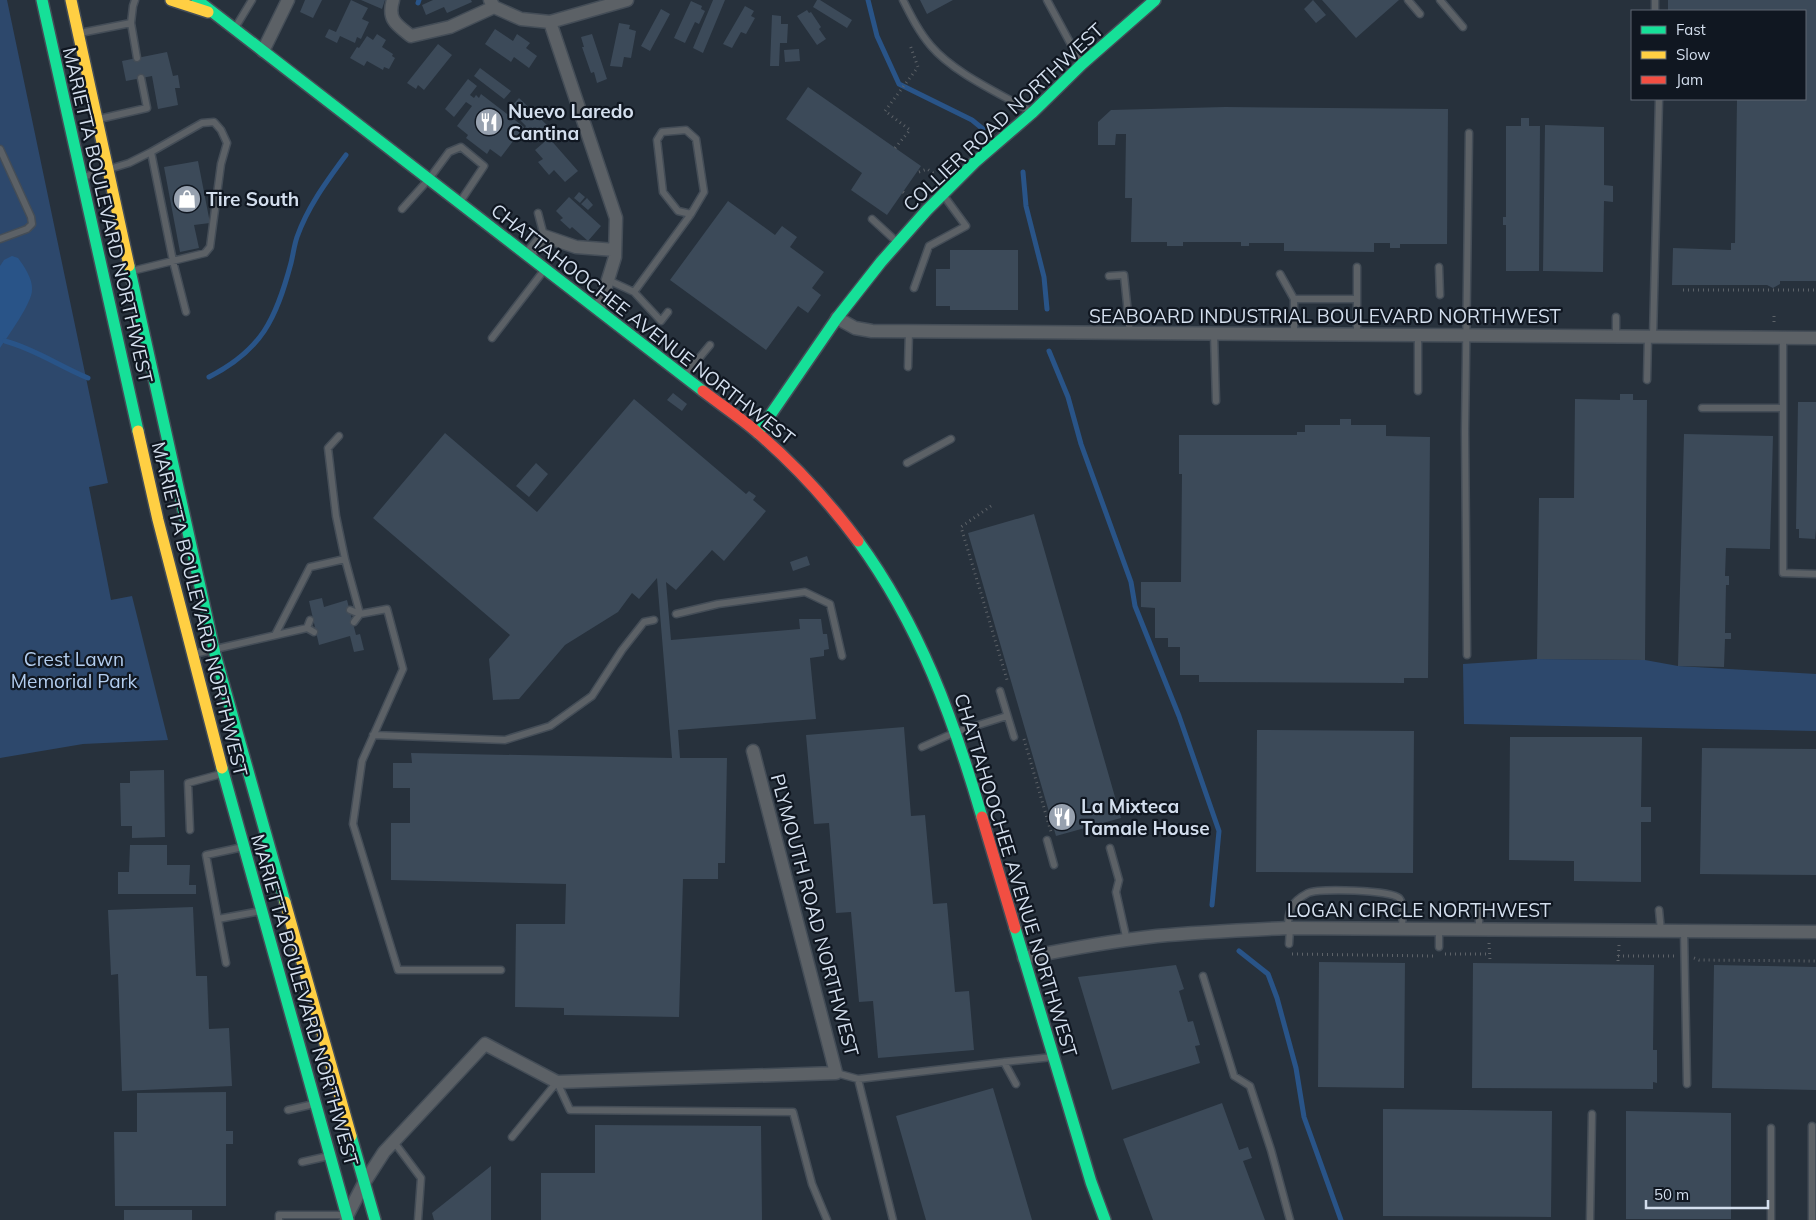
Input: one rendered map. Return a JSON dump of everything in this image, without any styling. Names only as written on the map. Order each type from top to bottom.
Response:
[{"type":"main road","name":"MARIETTA BOULEVARD NORTHWEST","points":[[42,0],[158,520],[223,774],[347,1218]]},
{"type":"main road","points":[[72,0],[214,650],[375,1220]]},
{"type":"main road","points":[[171,0],[215,14]]},
{"type":"main road","name":"CHATTAHOOCHEE AVENUE NORTHWEST","points":[[196,0],[758,433],[820,495],[871,560],[912,628],[945,700],[1091,1182],[1105,1220]]},
{"type":"main road","name":"COLLIER ROAD NORTHWEST","points":[[758,433],[837,318],[898,242],[975,162],[1033,112],[1082,64],[1155,0]]},
{"type":"street","points":[[263,51],[288,0]]},
{"type":"street","points":[[393,0],[390,8],[394,23],[411,36],[450,27],[492,3],[522,19],[550,22],[627,0]]},
{"type":"street","points":[[550,22],[616,218],[615,257],[599,309]]},
{"type":"street","points":[[528,255],[544,236],[576,247],[615,250]]},
{"type":"street","name":"SEABOARD INDUSTRIAL BOULEVARD NORTHWEST","points":[[837,318],[855,328],[872,331],[1816,338]]},
{"type":"street","name":"PLYMOUTH ROAD NORTHWEST","points":[[347,1218],[364,1182],[384,1152],[485,1044],[557,1082],[836,1073],[753,751]]},
{"type":"street","name":"LOGAN CIRCLE NORTHWEST","points":[[1024,958],[1127,940],[1216,931],[1289,928],[1816,932]]},
{"type":"lane","points":[[135,0],[131,24],[137,58]]},
{"type":"lane","points":[[234,29],[252,0]]},
{"type":"lane","points":[[903,0],[931,47],[950,66],[1033,112]]},
{"type":"lane","points":[[1047,0],[1082,64]]},
{"type":"lane","points":[[1408,0],[1420,14]]},
{"type":"lane","points":[[1440,0],[1463,27]]},
{"type":"lane","points":[[79,34],[131,24]]},
{"type":"lane","points":[[97,119],[147,108],[141,78]]},
{"type":"lane","points":[[1648,380],[1659,100]]},
{"type":"lane","points":[[82,177],[129,163],[202,123],[214,122],[221,130],[227,143],[221,164],[210,247],[205,253],[131,271]]},
{"type":"lane","points":[[634,292],[691,214],[704,192],[696,139],[686,130],[662,132],[657,140],[663,192],[678,211],[691,214]]},
{"type":"lane","points":[[1466,655],[1465,431],[1468,335],[1469,133]]},
{"type":"lane","points":[[402,209],[450,152],[462,147],[484,166],[460,202]]},
{"type":"lane","points":[[0,149],[8,162],[32,224],[0,239]]},
{"type":"lane","points":[[151,152],[173,261],[186,312]]},
{"type":"lane","points":[[914,288],[929,246],[966,226],[943,195]]},
{"type":"lane","points":[[538,213],[544,236]]},
{"type":"lane","points":[[872,219],[898,242]]},
{"type":"lane","points":[[1357,267],[1357,335]]},
{"type":"lane","points":[[1439,267],[1440,295]]},
{"type":"lane","points":[[492,338],[546,268]]},
{"type":"lane","points":[[1280,274],[1294,299],[1294,334]]},
{"type":"lane","points":[[1110,276],[1124,275],[1130,333]]},
{"type":"lane","points":[[608,280],[634,292],[661,321],[668,312]]},
{"type":"lane","points":[[1294,299],[1357,298]]},
{"type":"lane","points":[[1616,317],[1616,337]]},
{"type":"lane","points":[[908,367],[909,331]]},
{"type":"lane","points":[[1214,334],[1216,401]]},
{"type":"lane","points":[[1418,335],[1418,391]]},
{"type":"lane","points":[[1783,338],[1783,573],[1816,574]]},
{"type":"lane","points":[[684,376],[710,345]]},
{"type":"lane","points":[[1702,408],[1783,408]]},
{"type":"lane","points":[[339,436],[328,448],[336,516],[360,614]]},
{"type":"lane","points":[[907,463],[951,439]]},
{"type":"lane","points":[[275,635],[310,567],[345,559]]},
{"type":"lane","points":[[676,614],[718,604],[805,592],[830,604],[842,656]]},
{"type":"lane","points":[[350,610],[360,614],[387,609],[403,669],[362,761],[353,824],[398,970],[501,970]]},
{"type":"lane","points":[[354,622],[360,614]]},
{"type":"lane","points":[[307,628],[310,620]]},
{"type":"lane","points":[[373,736],[505,740],[550,726],[592,696],[622,650],[644,622],[654,620]]},
{"type":"lane","points":[[192,655],[307,628],[314,632]]},
{"type":"lane","points":[[1000,691],[1014,737]]},
{"type":"lane","points":[[922,747],[956,732],[1007,716]]},
{"type":"lane","points":[[190,830],[188,783],[223,774]]},
{"type":"lane","points":[[1046,840],[1054,865]]},
{"type":"lane","points":[[226,963],[206,855],[244,847]]},
{"type":"lane","points":[[1110,848],[1120,880],[1116,892],[1127,940]]},
{"type":"lane","points":[[1290,944],[1288,912],[1299,899],[1315,891],[1391,893],[1397,896],[1402,904],[1402,929]]},
{"type":"lane","points":[[1479,909],[1479,929]]},
{"type":"lane","points":[[218,919],[262,910]]},
{"type":"lane","points":[[1659,910],[1661,931]]},
{"type":"lane","points":[[1439,929],[1439,952]]},
{"type":"lane","points":[[1684,931],[1687,1084]]},
{"type":"lane","points":[[1203,976],[1234,1076],[1250,1086],[1271,1150],[1290,1220]]},
{"type":"lane","points":[[836,1073],[858,1079],[1054,1058]]},
{"type":"lane","points":[[1004,1062],[1016,1084]]},
{"type":"lane","points":[[858,1079],[893,1220]]},
{"type":"lane","points":[[512,1137],[557,1082],[570,1110],[793,1112],[812,1184],[827,1220]]},
{"type":"lane","points":[[288,1110],[316,1104]]},
{"type":"lane","points":[[1590,1220],[1592,1114]]},
{"type":"lane","points":[[1812,1126],[1812,1220]]},
{"type":"lane","points":[[1771,1128],[1771,1220]]},
{"type":"lane","points":[[394,1142],[421,1178],[418,1220]]},
{"type":"lane","points":[[302,1162],[330,1156]]},
{"type":"lane","points":[[279,1220],[279,1215],[347,1218]]},
{"type":"path","points":[[895,148],[910,130],[885,110],[918,67],[910,45]]},
{"type":"path","points":[[919,172],[926,169],[936,175]]},
{"type":"path","points":[[903,192],[912,199]]},
{"type":"path","points":[[1684,290],[1816,290]]},
{"type":"path","points":[[1774,316],[1774,324]]},
{"type":"path","points":[[961,527],[991,506]]},
{"type":"path","points":[[1489,940],[1490,960]]},
{"type":"path","points":[[1618,962],[1619,941]]},
{"type":"path","points":[[1289,954],[1439,952],[1490,954]]},
{"type":"path","points":[[1618,956],[1684,956]]},
{"type":"path","points":[[1699,960],[1816,961]]},
{"type":"green space","name":"Crest Lawn Memorial Park","points":[[0,0],[7,0],[108,483],[89,487],[111,600],[132,596],[168,740],[83,744],[0,758]]},
{"type":"green space","points":[[1537,659],[1645,660],[1678,666],[1816,674],[1816,731],[1464,724],[1463,664]]},
{"type":"shaded area","points":[[12,256],[18,258],[30,277],[32,290],[24,311],[0,348],[0,266],[4,260]]},
{"type":"building","points":[[305,0],[322,0],[313,18],[300,12]]},
{"type":"building","points":[[351,0],[368,8],[362,19],[369,22],[361,39],[357,37],[355,43],[340,36],[337,43],[325,37],[329,29],[336,32]]},
{"type":"building","points":[[361,0],[385,0],[382,9]]},
{"type":"building","points":[[433,0],[471,0],[472,2],[447,13],[444,7],[426,15],[422,5]]},
{"type":"building","points":[[713,0],[725,0],[703,53],[693,48]]},
{"type":"building","points":[[817,0],[852,20],[847,28],[813,7]]},
{"type":"building","points":[[920,0],[953,0],[927,14]]},
{"type":"building","points":[[1313,0],[1326,15],[1316,23],[1304,9]]},
{"type":"building","points":[[1322,0],[1399,0],[1356,38]]},
{"type":"building","points":[[1668,0],[1816,0],[1816,281],[1780,281],[1780,284],[1773,288],[1767,285],[1672,285],[1673,248],[1731,250],[1731,243],[1735,243],[1737,100],[1806,100],[1806,10],[1668,10]]},
{"type":"building","points":[[691,1],[702,6],[701,9],[705,11],[699,24],[695,22],[685,43],[674,38]]},
{"type":"building","points":[[745,6],[754,11],[751,16],[755,18],[746,34],[741,32],[732,48],[723,44]]},
{"type":"building","points":[[661,9],[670,14],[650,51],[641,46]]},
{"type":"building","points":[[807,10],[809,13],[811,12],[821,27],[819,29],[826,39],[817,45],[797,16]]},
{"type":"building","points":[[772,15],[781,16],[781,24],[788,24],[787,43],[780,43],[779,66],[770,66]]},
{"type":"building","points":[[619,23],[630,25],[629,29],[636,31],[631,58],[624,57],[622,67],[610,66]]},
{"type":"building","points":[[495,29],[513,41],[517,34],[530,43],[526,48],[537,56],[529,68],[514,57],[511,62],[485,44]]},
{"type":"building","points":[[377,34],[386,40],[382,47],[393,54],[392,56],[395,58],[389,69],[384,67],[383,70],[367,61],[364,66],[350,58],[367,36],[373,40]]},
{"type":"building","points":[[592,34],[607,79],[597,83],[594,72],[591,73],[582,47],[584,47],[581,37]]},
{"type":"building","points":[[438,44],[452,55],[424,90],[418,85],[416,89],[407,83]]},
{"type":"building","points":[[799,49],[800,61],[785,62],[784,50]]},
{"type":"building","points":[[167,52],[173,76],[178,75],[180,88],[175,88],[178,105],[158,109],[152,76],[126,81],[122,61]]},
{"type":"building","points":[[480,68],[511,91],[504,99],[474,76]]},
{"type":"building","name":"Nuevo Laredo Cantina","points":[[468,79],[477,86],[470,95],[474,98],[476,95],[479,98],[481,94],[524,127],[501,157],[490,149],[487,154],[466,138],[468,135],[457,126],[472,106],[466,102],[454,117],[445,109]]},
{"type":"building","points":[[808,87],[921,166],[887,215],[851,190],[862,173],[786,119]]},
{"type":"building","points":[[519,98],[550,128],[537,141],[524,129],[526,126],[509,109]]},
{"type":"building","points":[[1225,107],[1448,109],[1447,244],[1400,244],[1400,248],[1390,248],[1390,243],[1374,243],[1374,252],[1284,251],[1284,243],[1249,243],[1249,246],[1241,246],[1241,242],[1183,242],[1183,246],[1167,246],[1167,242],[1131,242],[1132,198],[1125,198],[1126,134],[1116,134],[1115,145],[1098,145],[1098,122],[1111,110]]},
{"type":"building","points":[[1521,118],[1529,118],[1529,126],[1540,126],[1539,271],[1506,271],[1506,225],[1503,225],[1503,217],[1506,217],[1506,126],[1521,126]]},
{"type":"building","points":[[1545,125],[1604,127],[1604,185],[1613,186],[1613,202],[1604,201],[1603,272],[1543,271]]},
{"type":"building","points":[[549,138],[578,171],[565,182],[554,170],[549,175],[538,162],[543,159],[535,150]]},
{"type":"building","points":[[198,161],[210,223],[194,225],[199,248],[180,252],[164,167]]},
{"type":"building","points":[[579,192],[585,197],[580,203],[574,198]]},
{"type":"building","points":[[569,197],[601,226],[588,241],[572,227],[570,229],[560,220],[563,218],[556,211]]},
{"type":"building","points":[[587,198],[593,205],[588,210],[581,204]]},
{"type":"building","points":[[728,201],[775,235],[782,226],[797,237],[790,247],[824,272],[812,288],[821,295],[808,313],[798,306],[766,350],[670,280]]},
{"type":"building","points":[[950,250],[1018,250],[1018,310],[950,310],[950,306],[936,306],[936,269],[950,269]]},
{"type":"building","points":[[673,393],[687,404],[682,411],[667,400]]},
{"type":"building","points":[[1620,394],[1633,394],[1633,400],[1647,400],[1645,660],[1537,659],[1539,498],[1574,498],[1575,399],[1620,400]]},
{"type":"building","points":[[634,399],[746,494],[749,491],[756,496],[753,500],[766,511],[724,561],[712,550],[676,590],[666,582],[671,640],[800,629],[799,619],[821,619],[823,634],[827,634],[829,649],[824,650],[824,656],[810,658],[816,719],[678,730],[680,758],[727,758],[725,863],[718,863],[718,879],[683,879],[679,1017],[564,1015],[564,1008],[515,1007],[516,924],[565,924],[566,884],[391,880],[391,823],[410,823],[410,788],[393,788],[393,763],[412,763],[411,753],[672,758],[657,578],[639,599],[632,593],[618,612],[565,645],[519,699],[493,700],[489,659],[510,635],[373,518],[445,433],[537,512]]},
{"type":"building","points":[[1798,402],[1816,402],[1815,539],[1799,538],[1799,529],[1796,529]]},
{"type":"building","points":[[1340,419],[1351,419],[1351,425],[1386,425],[1386,436],[1430,437],[1428,678],[1404,678],[1404,683],[1199,682],[1199,675],[1180,675],[1180,647],[1168,647],[1168,638],[1155,638],[1155,608],[1141,607],[1141,582],[1181,582],[1182,474],[1179,474],[1179,435],[1297,435],[1297,432],[1305,432],[1305,425],[1340,425]]},
{"type":"building","points":[[1684,434],[1773,436],[1770,549],[1726,548],[1725,576],[1729,576],[1729,585],[1726,585],[1725,633],[1731,633],[1731,639],[1725,639],[1724,667],[1678,666]]},
{"type":"building","points":[[536,463],[548,474],[529,497],[516,486]]},
{"type":"building","points":[[1034,514],[1121,818],[1056,836],[968,533]]},
{"type":"building","points":[[807,556],[810,565],[793,571],[790,562]]},
{"type":"building","points":[[322,598],[324,607],[347,600],[356,635],[360,634],[364,650],[354,652],[350,636],[319,645],[309,601]]},
{"type":"building","points":[[904,727],[911,816],[925,815],[933,904],[947,903],[955,992],[969,991],[974,1050],[878,1058],[873,1001],[859,1002],[851,912],[836,913],[829,823],[814,824],[806,735]]},
{"type":"building","points":[[1257,730],[1414,731],[1413,873],[1256,872]]},
{"type":"building","points":[[1510,737],[1642,737],[1641,807],[1651,807],[1651,822],[1641,822],[1641,882],[1574,881],[1574,861],[1509,860]]},
{"type":"building","points":[[1702,748],[1816,749],[1816,875],[1700,874]]},
{"type":"building","points":[[164,770],[165,837],[132,838],[132,826],[121,826],[120,783],[130,783],[130,771]]},
{"type":"building","points":[[130,845],[167,845],[167,865],[190,865],[189,885],[196,885],[196,894],[118,894],[118,872],[129,872]]},
{"type":"building","points":[[193,907],[196,976],[207,976],[209,1029],[229,1028],[232,1086],[122,1091],[118,974],[111,975],[108,910]]},
{"type":"building","points":[[1319,962],[1405,963],[1404,1088],[1318,1087]]},
{"type":"building","points":[[1473,963],[1654,965],[1653,1050],[1657,1050],[1657,1083],[1653,1082],[1653,1089],[1472,1088]]},
{"type":"building","points":[[1176,965],[1184,989],[1179,991],[1188,1022],[1193,1021],[1200,1045],[1195,1046],[1200,1063],[1112,1090],[1078,977]]},
{"type":"building","points":[[1714,965],[1816,967],[1816,1090],[1712,1088]]},
{"type":"building","points":[[993,1088],[1032,1220],[926,1220],[896,1116]]},
{"type":"building","points":[[226,1092],[226,1131],[233,1131],[233,1144],[226,1144],[226,1206],[115,1206],[114,1132],[137,1132],[137,1093]]},
{"type":"building","points":[[1222,1103],[1239,1150],[1248,1147],[1252,1158],[1243,1161],[1265,1220],[1153,1220],[1123,1139]]},
{"type":"building","points":[[1383,1109],[1552,1111],[1551,1217],[1383,1216]]},
{"type":"building","points":[[1626,1111],[1731,1113],[1731,1219],[1626,1219]]},
{"type":"building","points":[[595,1125],[761,1126],[762,1220],[541,1220],[541,1173],[595,1173]]},
{"type":"building","points":[[491,1166],[491,1220],[434,1220],[432,1213]]},
{"type":"building","points":[[124,1210],[192,1210],[192,1220],[124,1220]]},
{"type":"waterway","points":[[868,0],[877,36],[899,84],[972,120],[983,129]]},
{"type":"waterway","points":[[209,377],[242,356],[264,331],[279,301],[301,226],[318,194],[346,155]]},
{"type":"waterway","points":[[1023,172],[1026,206],[1044,277],[1047,309]]},
{"type":"waterway","points":[[5,341],[27,348],[88,378]]},
{"type":"waterway","points":[[1049,351],[1068,397],[1081,444],[1131,582],[1135,606],[1179,716],[1219,831],[1212,905]]},
{"type":"waterway","points":[[1239,951],[1268,974],[1277,998],[1296,1068],[1304,1117],[1341,1220]]},
{"type":"traffic: fast","points":[[42,0],[138,431]]},
{"type":"traffic: fast","points":[[197,0],[703,391]]},
{"type":"traffic: fast","points":[[758,433],[837,318],[881,262],[927,210],[975,162],[1033,112],[1082,64],[1155,0]]},
{"type":"traffic: fast","points":[[129,266],[215,654],[285,902]]},
{"type":"traffic: fast","points":[[858,541],[880,573],[917,640],[959,744],[982,817]]},
{"type":"traffic: fast","points":[[222,768],[348,1220]]},
{"type":"traffic: fast","points":[[1015,928],[1091,1182],[1105,1220]]},
{"type":"traffic: fast","points":[[351,1136],[375,1220]]},
{"type":"traffic: slow","points":[[71,0],[129,266]]},
{"type":"traffic: slow","points":[[171,0],[208,12]]},
{"type":"traffic: slow","points":[[138,431],[158,520],[222,768]]},
{"type":"traffic: slow","points":[[285,902],[351,1136]]},
{"type":"traffic: jam","points":[[703,391],[772,445],[823,498],[858,541]]},
{"type":"traffic: jam","points":[[982,817],[1015,928]]},
{"type":"place","name":"Nuevo Laredo Cantina","points":[[489,122]]},
{"type":"place","name":"Tire South","points":[[187,199]]},
{"type":"place","name":"La Mixteca Tamale House","points":[[1062,817]]}]
